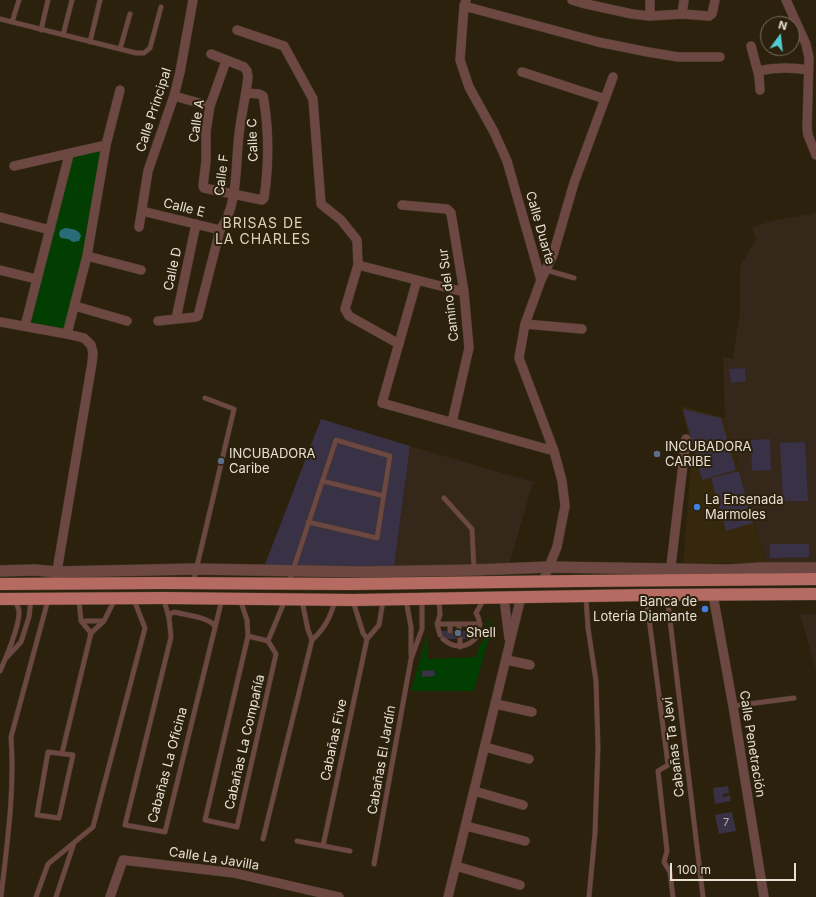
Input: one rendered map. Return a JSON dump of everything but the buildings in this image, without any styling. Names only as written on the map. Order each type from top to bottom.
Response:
[{"type":"main road","points":[[0,584],[56,578],[193,583],[352,584],[543,581],[670,574],[816,579]]},
{"type":"main road","points":[[0,599],[164,598],[353,600],[485,597],[816,594]]},
{"type":"street","name":"Calle Principal","points":[[138,227],[148,171],[174,96],[180,72],[192,0]]},
{"type":"street","points":[[572,0],[611,5],[632,14],[650,16],[682,14],[709,16],[712,14],[715,0]]},
{"type":"street","points":[[650,0],[650,16]]},
{"type":"street","points":[[682,14],[684,0]]},
{"type":"street","points":[[786,0],[806,44],[809,58],[807,128],[808,135],[816,155]]},
{"type":"street","points":[[465,3],[598,42],[678,57],[720,57]]},
{"type":"street","name":"Calle Duarte","points":[[465,3],[460,60],[469,87],[494,132],[507,162],[541,280],[525,324],[519,358],[554,451],[562,481],[564,506],[557,547],[543,581]]},
{"type":"street","points":[[237,30],[284,46],[313,99],[321,204],[341,220],[357,240],[358,265],[345,309],[349,316],[399,344]]},
{"type":"street","points":[[751,46],[758,71],[760,90]]},
{"type":"street","name":"Calle F","points":[[176,319],[197,317],[220,230],[226,223],[234,194],[239,135],[248,77],[247,71],[244,67],[211,54]]},
{"type":"street","name":"Calle A","points":[[226,61],[210,106],[206,132],[203,187],[234,194]]},
{"type":"street","points":[[758,71],[775,67],[792,67],[808,70]]},
{"type":"street","points":[[522,72],[605,99]]},
{"type":"street","points":[[541,280],[552,254],[574,183],[613,77]]},
{"type":"street","points":[[67,334],[87,256],[106,145],[120,90]]},
{"type":"street","name":"Calle C","points":[[234,194],[262,200],[264,198],[267,179],[268,128],[263,96],[259,94],[246,93]]},
{"type":"street","points":[[174,96],[210,106]]},
{"type":"street","points":[[14,166],[69,155],[106,145]]},
{"type":"street","points":[[25,326],[36,278],[69,155]]},
{"type":"street","name":"Camino del Sur","points":[[402,205],[447,209],[451,213],[464,292],[469,348],[452,422]]},
{"type":"street","name":"Calle E","points":[[142,211],[220,230]]},
{"type":"street","points":[[0,217],[50,230]]},
{"type":"street","name":"Calle D","points":[[176,319],[196,224]]},
{"type":"street","points":[[87,256],[141,270]]},
{"type":"street","points":[[358,265],[464,292]]},
{"type":"street","points":[[0,270],[36,278]]},
{"type":"street","points":[[417,280],[382,403],[554,451]]},
{"type":"street","points":[[75,306],[127,321]]},
{"type":"street","points":[[158,321],[176,319]]},
{"type":"street","points":[[0,322],[84,338],[91,345],[93,353],[56,578]]},
{"type":"street","points":[[525,324],[582,329]]},
{"type":"street","points":[[670,574],[686,439]]},
{"type":"street","points":[[0,570],[35,570],[56,578],[196,569],[293,571],[474,570],[549,567],[670,574],[761,568],[816,568]]},
{"type":"street","name":"Calle Penetración","points":[[713,595],[733,706],[764,897]]},
{"type":"street","points":[[448,897],[507,660],[521,597]]},
{"type":"street","points":[[504,598],[510,644]]},
{"type":"street","points":[[507,660],[530,665]]},
{"type":"street","points":[[496,704],[532,712]]},
{"type":"street","points":[[485,747],[529,759]]},
{"type":"street","points":[[474,791],[523,805]]},
{"type":"street","points":[[466,826],[525,841]]},
{"type":"street","name":"Calle La Javilla","points":[[110,897],[123,860],[234,873],[303,893],[339,897]]},
{"type":"street","points":[[456,866],[520,885]]},
{"type":"lane","points":[[12,22],[19,0]]},
{"type":"lane","points":[[41,30],[48,0]]},
{"type":"lane","points":[[63,35],[72,0]]},
{"type":"lane","points":[[90,42],[100,0]]},
{"type":"lane","points":[[0,20],[136,53],[144,53],[150,48],[162,7]]},
{"type":"lane","points":[[120,49],[130,14]]},
{"type":"lane","points":[[546,270],[574,278]]},
{"type":"lane","points":[[193,583],[234,409],[205,398]]},
{"type":"lane","points":[[289,584],[308,522],[336,440],[390,456],[377,538],[308,522]]},
{"type":"lane","points":[[322,481],[384,496]]},
{"type":"lane","points":[[444,498],[472,529],[474,570]]},
{"type":"lane","points":[[646,595],[668,765],[658,771],[667,852],[664,862],[670,872],[673,897]]},
{"type":"lane","name":"Cabañas Ta Jevi","points":[[667,595],[703,897]]},
{"type":"lane","points":[[586,596],[588,628],[596,681],[598,747],[595,833],[589,897]]},
{"type":"lane","points":[[460,647],[476,638],[480,624],[476,612],[485,597]]},
{"type":"lane","points":[[79,598],[81,621],[91,633]]},
{"type":"lane","points":[[62,753],[91,633],[104,622],[115,598]]},
{"type":"lane","points":[[36,897],[48,864],[93,827],[145,628],[134,598]]},
{"type":"lane","name":"Cabañas La Oficina","points":[[164,598],[169,618],[171,637],[125,825],[165,832],[222,599]]},
{"type":"lane","name":"Cabañas El Jardín","points":[[411,660],[422,629],[422,598]]},
{"type":"lane","points":[[439,598],[440,615],[437,624],[441,637],[460,647]]},
{"type":"lane","points":[[0,671],[16,630],[19,612],[15,599]]},
{"type":"lane","points":[[6,658],[22,642],[30,617],[31,599]]},
{"type":"lane","points":[[1,897],[8,839],[13,761],[11,737],[48,599]]},
{"type":"lane","name":"Cabañas La Compañía","points":[[240,599],[247,620],[248,636],[205,820],[237,827],[276,654],[268,641]]},
{"type":"lane","points":[[248,636],[268,641],[285,599]]},
{"type":"lane","name":"Cabañas Five","points":[[323,846],[367,639],[379,625],[383,599]]},
{"type":"lane","name":"Cabañas El Jardín","points":[[374,864],[411,660],[412,627],[406,599]]},
{"type":"lane","points":[[302,600],[308,630],[312,640]]},
{"type":"lane","points":[[263,839],[312,640],[323,629],[332,613],[335,600]]},
{"type":"lane","points":[[353,600],[363,633],[367,639]]},
{"type":"lane","points":[[169,618],[170,614],[174,612],[206,619],[215,626]]},
{"type":"lane","points":[[81,621],[104,622]]},
{"type":"lane","points":[[437,624],[480,624]]},
{"type":"lane","points":[[450,624],[450,631]]},
{"type":"lane","points":[[459,624],[459,631]]},
{"type":"lane","points":[[468,624],[468,631]]},
{"type":"lane","points":[[460,639],[460,647]]},
{"type":"lane","points":[[733,706],[794,698]]},
{"type":"lane","points":[[48,752],[62,753],[73,755],[58,818],[37,815],[48,752]]},
{"type":"lane","points":[[297,841],[350,851]]},
{"type":"lane","points":[[56,897],[74,843]]},
{"type":"shaded area","points":[[816,212],[816,575],[770,576],[725,418],[723,357],[733,359],[740,311],[740,267],[756,239],[752,227],[776,220]]},
{"type":"shaded area","points":[[681,406],[725,418],[766,563],[683,565],[692,451]]},
{"type":"shaded area","points":[[410,446],[533,482],[509,565],[394,568]]},
{"type":"shaded area","points":[[800,614],[816,614],[816,670]]},
{"type":"green space","points":[[100,151],[102,154],[87,235],[65,327],[61,329],[33,324],[31,319],[72,156]]},
{"type":"green space","points":[[491,619],[491,630],[474,691],[411,691],[428,632],[428,659],[477,657],[479,647],[488,633],[487,625]]},
{"type":"water","points":[[66,228],[79,232],[81,236],[79,241],[73,242],[68,239],[61,238],[59,234],[60,232],[62,229]]},
{"type":"place","name":"INCUBADORA CARIBE","points":[[657,454]]},
{"type":"place","name":"INCUBADORA Caribe","points":[[221,461]]},
{"type":"place","name":"La Ensenada Marmoles","points":[[697,507]]},
{"type":"place","name":"Banca de Loteria Diamante","points":[[705,609]]},
{"type":"place","name":"Shell","points":[[458,633]]},
{"type":"district","name":"BRISAS DE LA CHARLES","points":[[263,232]]}]
